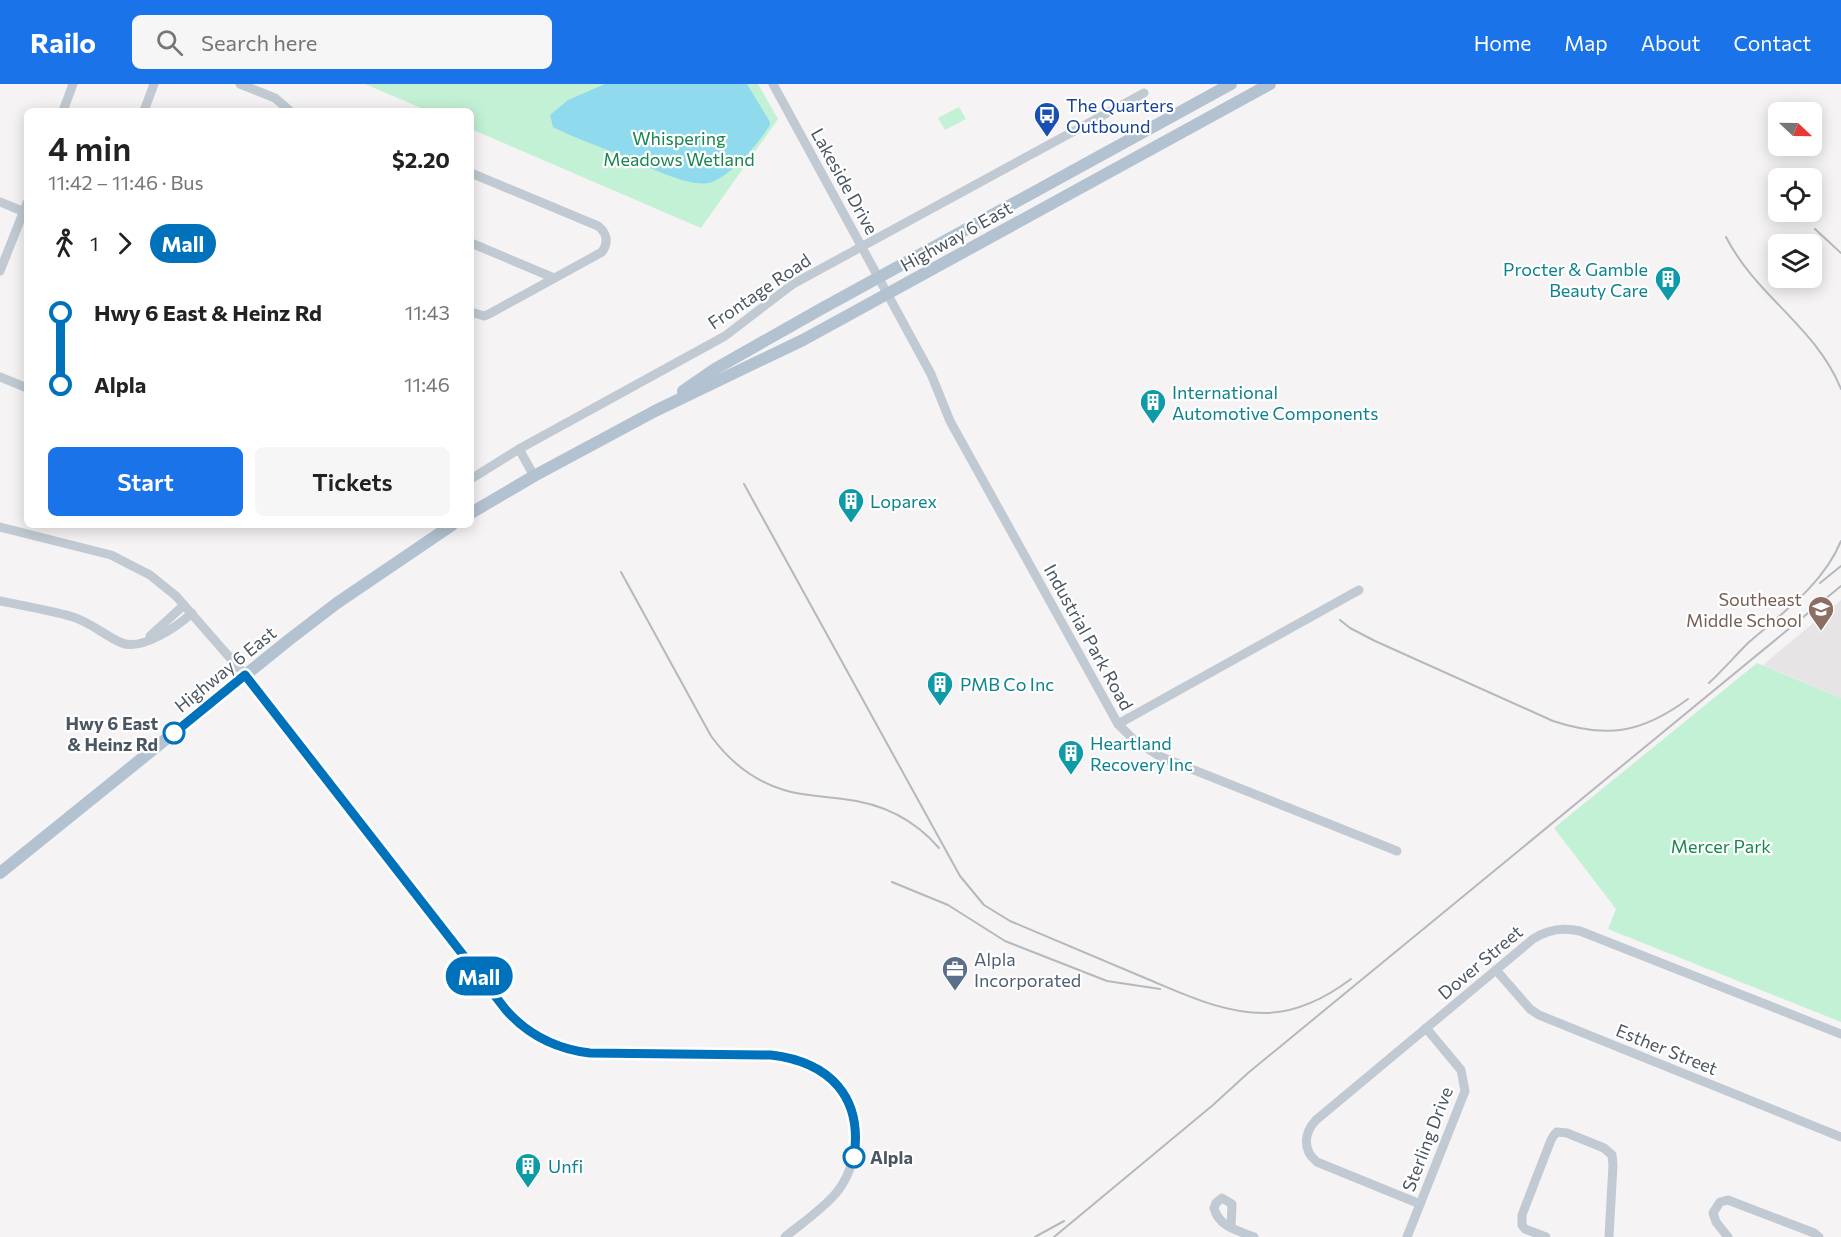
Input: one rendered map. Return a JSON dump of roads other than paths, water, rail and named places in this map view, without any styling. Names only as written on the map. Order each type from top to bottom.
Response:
[{"type":"main road","name":"Highway 6 East","points":[[655,411],[715,369],[1231,84]]},
{"type":"main road","name":"Highway 6 East","points":[[474,511],[655,411],[803,340],[1270,84]]},
{"type":"main road","name":"Highway 6 East","points":[[0,873],[337,603],[448,528]]},
{"type":"street","points":[[64,108],[73,84]]},
{"type":"street","points":[[145,108],[154,84]]},
{"type":"street","points":[[240,84],[275,98],[287,108]]},
{"type":"street","name":"Lakeside Drive","points":[[773,84],[888,294]]},
{"type":"street","name":"Frontage Road","points":[[474,477],[519,449],[725,336],[793,284],[1144,93]]},
{"type":"street","points":[[474,174],[598,226],[607,239],[602,252],[489,314],[474,313]]},
{"type":"street","points":[[0,202],[24,208]]},
{"type":"street","points":[[0,271],[24,214]]},
{"type":"street","points":[[474,244],[554,278]]},
{"type":"street","name":"Industrial Park Road","points":[[888,294],[931,374],[950,421],[1118,724],[1134,740],[1159,756],[1397,851]]},
{"type":"street","points":[[0,377],[24,387]]},
{"type":"street","points":[[519,449],[534,476]]},
{"type":"street","points":[[0,527],[111,555],[150,576],[184,604],[245,675],[506,1010],[526,1030],[562,1048],[590,1053],[786,1057],[821,1070],[847,1099],[856,1130],[854,1158],[837,1192],[785,1237]]},
{"type":"street","points":[[1118,724],[1359,590]]},
{"type":"street","points":[[0,601],[71,617],[95,626],[121,643],[129,645],[144,642],[174,628],[192,613]]},
{"type":"street","points":[[144,642],[184,604]]},
{"type":"street","name":"Dover Street","points":[[1420,1203],[1317,1162],[1310,1155],[1306,1141],[1309,1129],[1316,1120],[1540,934],[1554,930],[1580,931],[1841,1034]]},
{"type":"street","name":"Esther Street","points":[[1496,970],[1530,1009],[1539,1015],[1841,1137]]},
{"type":"street","name":"Sterling Drive","points":[[1407,1237],[1465,1091],[1461,1070],[1426,1028]]},
{"type":"street","points":[[1545,1237],[1525,1229],[1522,1225],[1522,1215],[1551,1140],[1554,1135],[1563,1132],[1604,1148],[1612,1155],[1609,1237]]},
{"type":"street","points":[[1728,1237],[1716,1222],[1713,1214],[1720,1202],[1728,1200],[1814,1233],[1819,1237]]},
{"type":"street","points":[[1231,1228],[1254,1237]]},
{"type":"water","points":[[605,84],[747,84],[770,125],[752,149],[720,178],[703,183],[679,179],[553,127],[550,115],[568,100]]},
{"type":"railway","points":[[1815,229],[1841,253]]},
{"type":"railway","points":[[1726,237],[1753,277],[1817,347],[1841,389]]},
{"type":"railway","points":[[744,484],[960,876],[984,905],[1010,921],[1220,1007],[1267,1013],[1290,1010],[1332,992],[1351,979]]},
{"type":"railway","points":[[1709,683],[1748,643],[1813,585],[1833,557],[1841,541]]},
{"type":"railway","points":[[1820,583],[1841,566]]},
{"type":"railway","points":[[621,572],[711,736],[743,769],[784,790],[857,801],[896,814],[919,829],[939,848]]},
{"type":"railway","points":[[1054,1237],[1213,1105],[1248,1073],[1841,586]]},
{"type":"railway","points":[[1340,620],[1375,641],[1553,721],[1572,727],[1607,731],[1624,730],[1655,719],[1688,699]]},
{"type":"railway","points":[[892,882],[948,905],[1005,941],[1107,981],[1160,989]]},
{"type":"railway","points":[[1035,1237],[1064,1221]]},
{"type":"place","name":"The Quarters Outbound","points":[[1047,138]]},
{"type":"place","name":"Procter & Gamble Beauty Care","points":[[1668,302]]},
{"type":"place","name":"International Automotive Components","points":[[1153,425]]},
{"type":"place","name":"Loparex","points":[[851,524]]},
{"type":"place","name":"Southeast Middle School","points":[[1821,632]]},
{"type":"place","name":"PMB Co Inc","points":[[940,707]]},
{"type":"place","name":"Hwy 6 East & Heinz Rd","points":[[174,733]]},
{"type":"place","name":"Heartland Recovery Inc","points":[[1071,776]]},
{"type":"place","name":"Alpla Incorporated","points":[[955,992]]},
{"type":"place","name":"Alpla","points":[[854,1157]]},
{"type":"place","name":"Unfi","points":[[528,1189]]},
{"type":"park label","name":"Whispering Meadows Wetland","points":[[679,148]]},
{"type":"park label","name":"Mercer Park","points":[[1721,846]]}]
